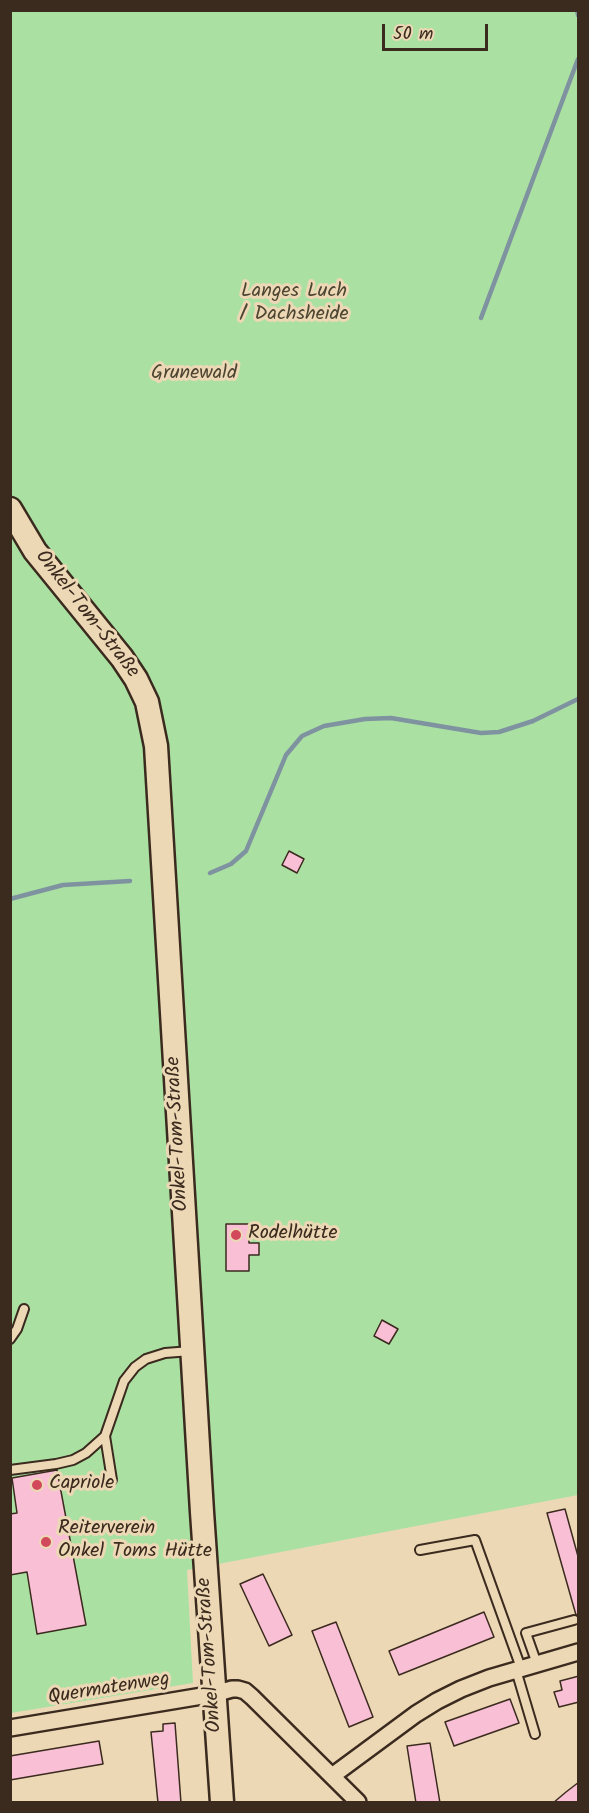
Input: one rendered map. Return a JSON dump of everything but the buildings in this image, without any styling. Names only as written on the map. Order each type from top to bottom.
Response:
[{"type":"main road","name":"Onkel-Tom-Straße","points":[[10,509],[35,551],[122,658],[136,679],[147,702],[153,724],[222,1803]]},
{"type":"street","points":[[332,1776],[437,1701],[489,1678],[579,1652]]},
{"type":"street","name":"Quermatenweg","points":[[10,1728],[214,1694],[232,1689],[245,1691],[358,1803]]},
{"type":"lane","points":[[10,1339],[17,1329],[24,1309]]},
{"type":"lane","points":[[112,1480],[105,1436],[124,1381],[135,1367],[146,1359],[165,1353],[192,1351]]},
{"type":"lane","points":[[10,1470],[73,1460],[86,1453],[105,1436]]},
{"type":"lane","points":[[420,1550],[475,1540],[519,1669],[535,1734]]},
{"type":"lane","points":[[537,1664],[526,1633],[574,1620]]},
{"type":"green space","name":"Grunewald","points":[[10,11],[578,11],[578,1495],[187,1570],[193,1683],[11,1713]]},
{"type":"waterway","points":[[577,10],[578,15]]},
{"type":"waterway","points":[[481,318],[578,59]]},
{"type":"waterway","points":[[210,873],[231,864],[246,851],[286,755],[302,736],[324,726],[365,719],[391,718],[481,733],[499,732],[533,721],[578,699]]},
{"type":"waterway","points":[[10,899],[63,885],[130,881]]},
{"type":"place","name":"Rodelhütte","points":[[236,1235]]},
{"type":"place","name":"Capriole","points":[[37,1485]]},
{"type":"place","name":"Reiterverein Onkel Toms Hütte","points":[[46,1542]]},
{"type":"park label","name":"Langes Luch / Dachsheide","points":[[294,304]]}]
